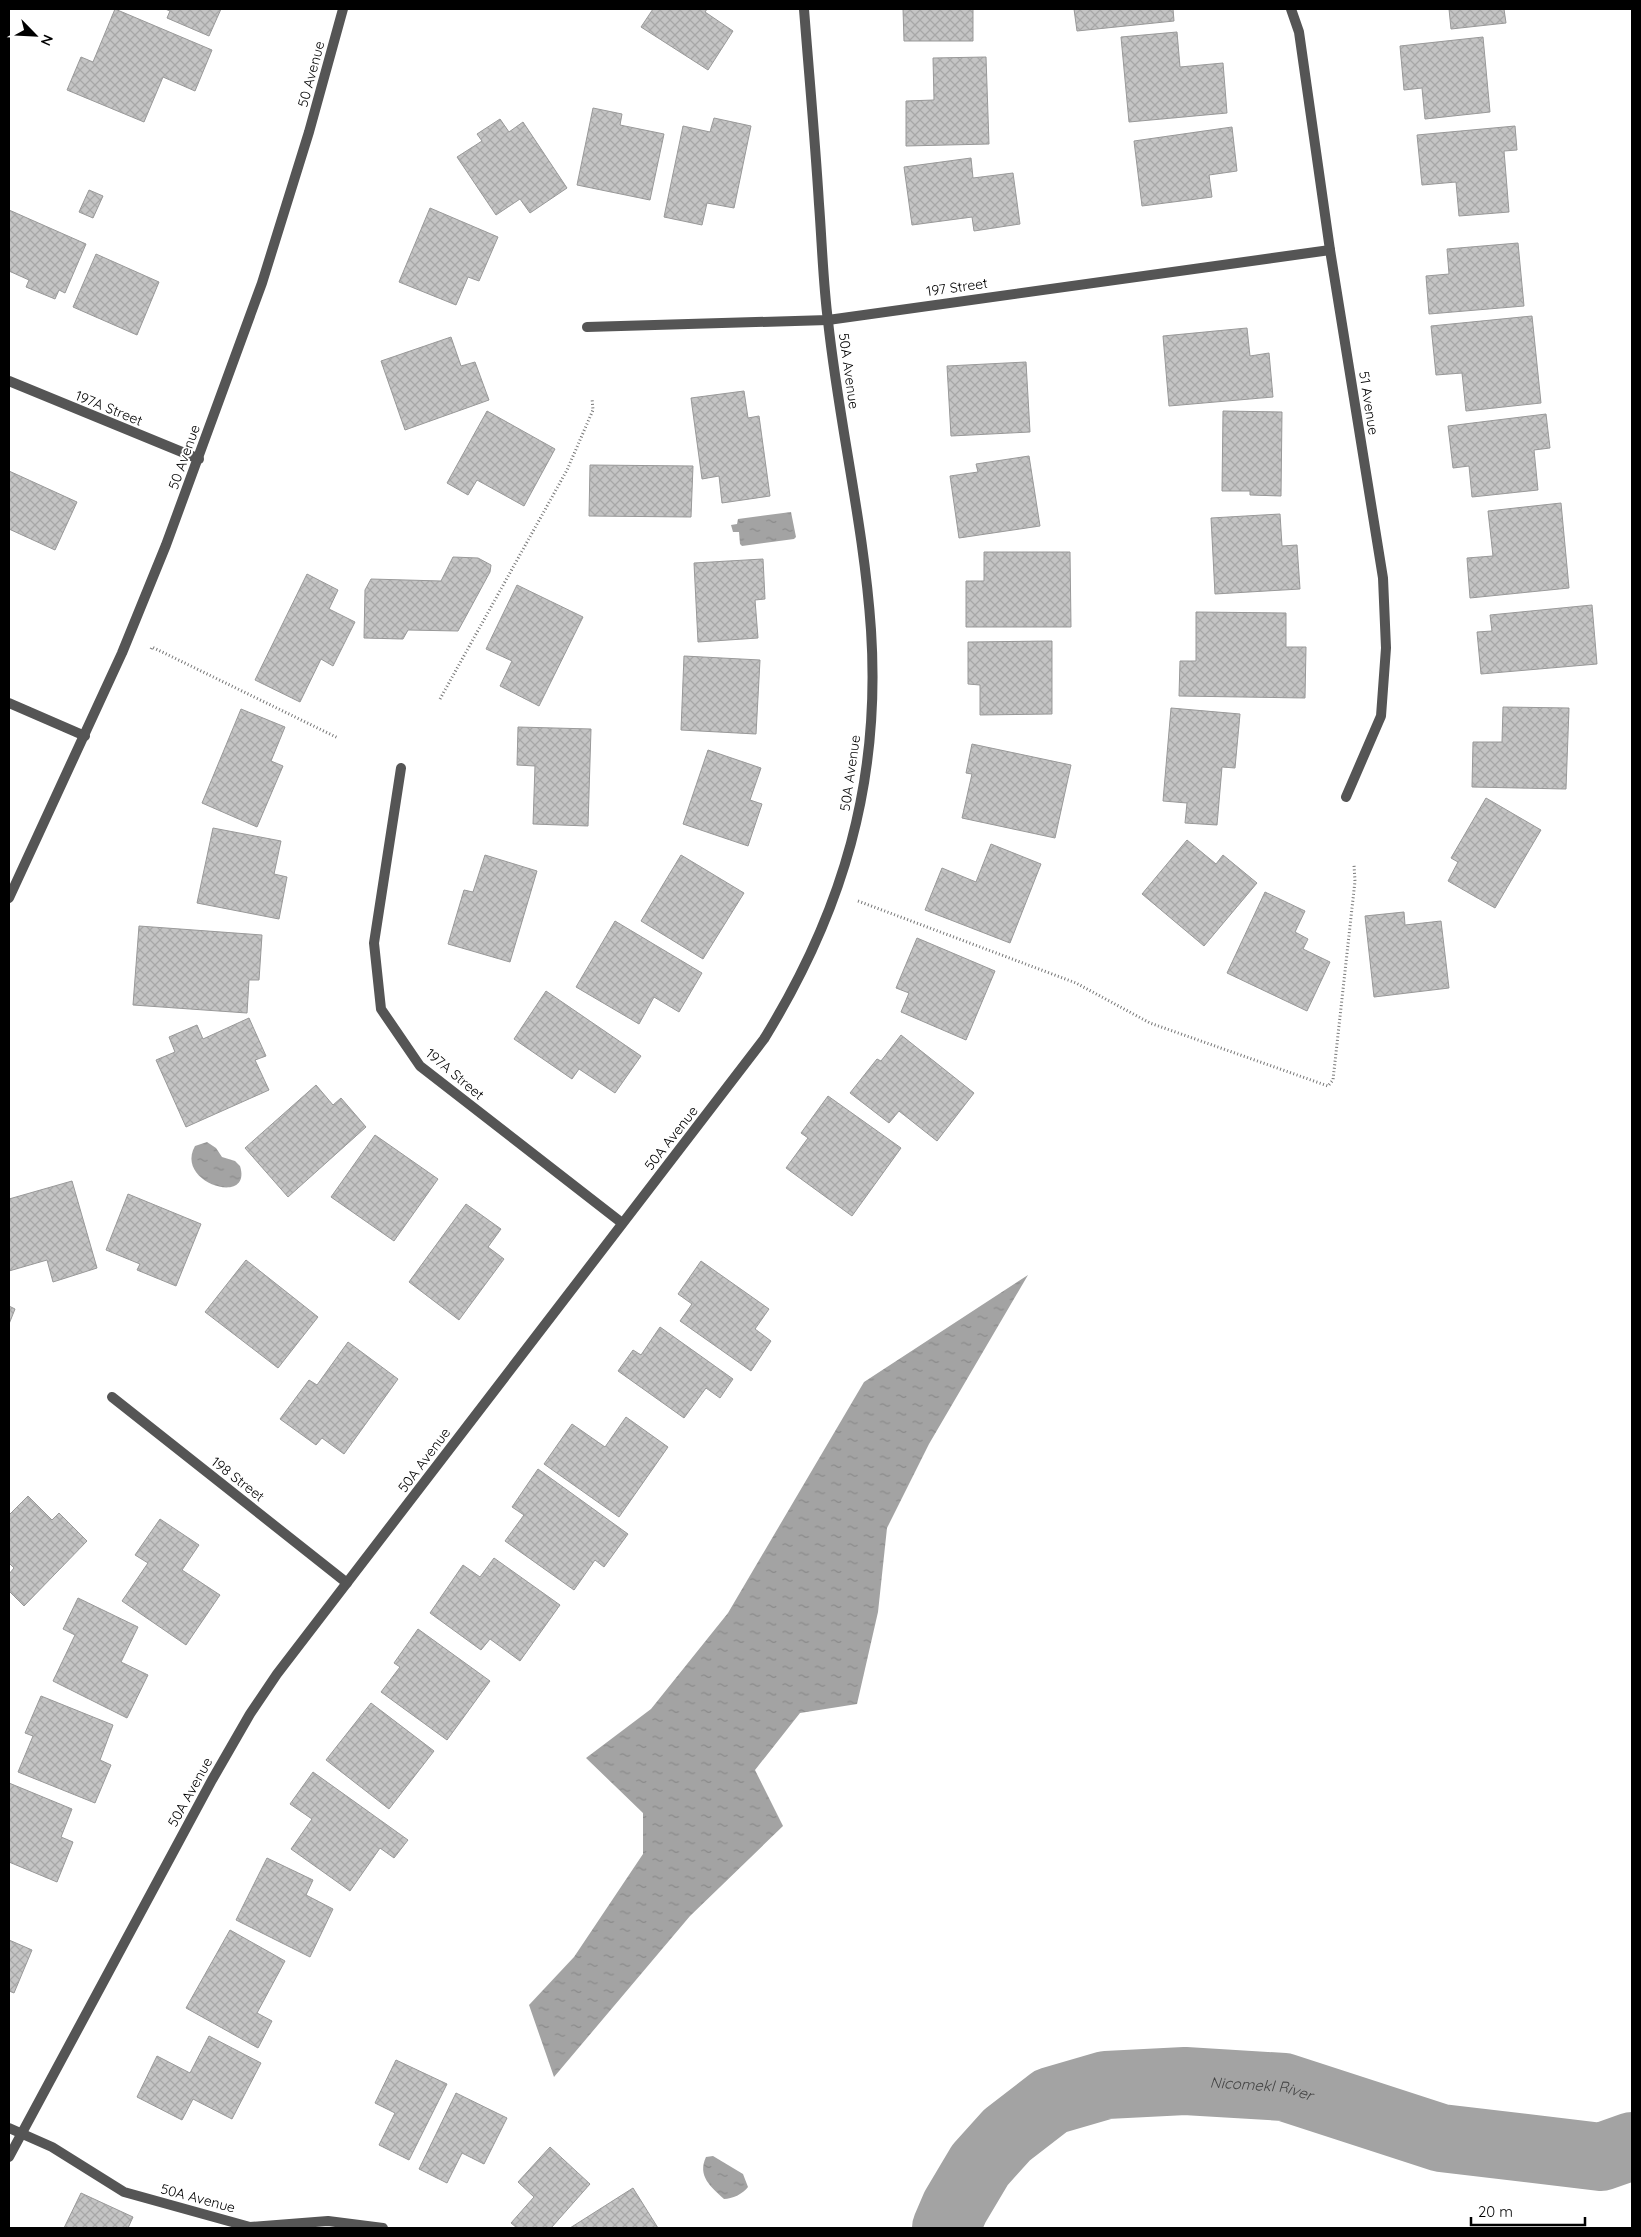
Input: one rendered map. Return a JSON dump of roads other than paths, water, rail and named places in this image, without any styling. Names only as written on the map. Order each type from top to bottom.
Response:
[{"type":"street","name":"50 Avenue","points":[[9,898],[122,653],[199,459],[262,283],[310,132],[343,9]]},
{"type":"street","name":"50A Avenue","points":[[9,2157],[212,1780],[250,1714],[277,1674],[764,1038],[791,995],[816,944],[836,893],[852,843],[863,792],[872,695],[871,650],[865,575],[828,320],[804,9]]},
{"type":"street","name":"51 Avenue","points":[[1291,9],[1299,32],[1330,250],[1382,578],[1386,648],[1381,716],[1346,797]]},
{"type":"street","name":"197 Street","points":[[587,327],[828,320],[1330,250]]},
{"type":"street","name":"197A Street","points":[[9,381],[199,459]]},
{"type":"street","points":[[9,703],[85,736]]},
{"type":"street","name":"197A Street","points":[[401,768],[374,943],[381,1009],[420,1066],[622,1223]]},
{"type":"street","name":"198 Street","points":[[112,1397],[348,1583]]},
{"type":"street","points":[[9,2128],[22,2134]]},
{"type":"street","name":"50A Avenue","points":[[22,2134],[52,2147],[124,2192],[250,2226],[328,2222],[383,2228]]},
{"type":"water","points":[[791,512],[796,537],[794,539],[742,546],[740,544],[739,532],[733,532],[731,525],[737,524],[738,519]]},
{"type":"water","points":[[207,1142],[216,1148],[222,1157],[235,1161],[240,1166],[241,1178],[235,1185],[226,1187],[214,1185],[203,1179],[195,1170],[191,1159],[195,1146]]},
{"type":"water","points":[[1028,1275],[929,1444],[887,1528],[878,1612],[857,1704],[800,1713],[755,1770],[783,1826],[690,1916],[554,2077],[529,2005],[574,1957],[643,1854],[643,1813],[586,1758],[651,1709],[728,1613],[864,1382]]},
{"type":"water","points":[[713,2156],[743,2174],[748,2187],[746,2190],[737,2196],[724,2199],[714,2190],[707,2181],[703,2170],[706,2157]]},
{"type":"waterway","name":"Nicomekl River","points":[[946,2228],[955,2207],[980,2165],[1007,2135],[1051,2101],[1106,2085],[1185,2081],[1284,2087],[1441,2138],[1601,2157],[1632,2146]]}]
